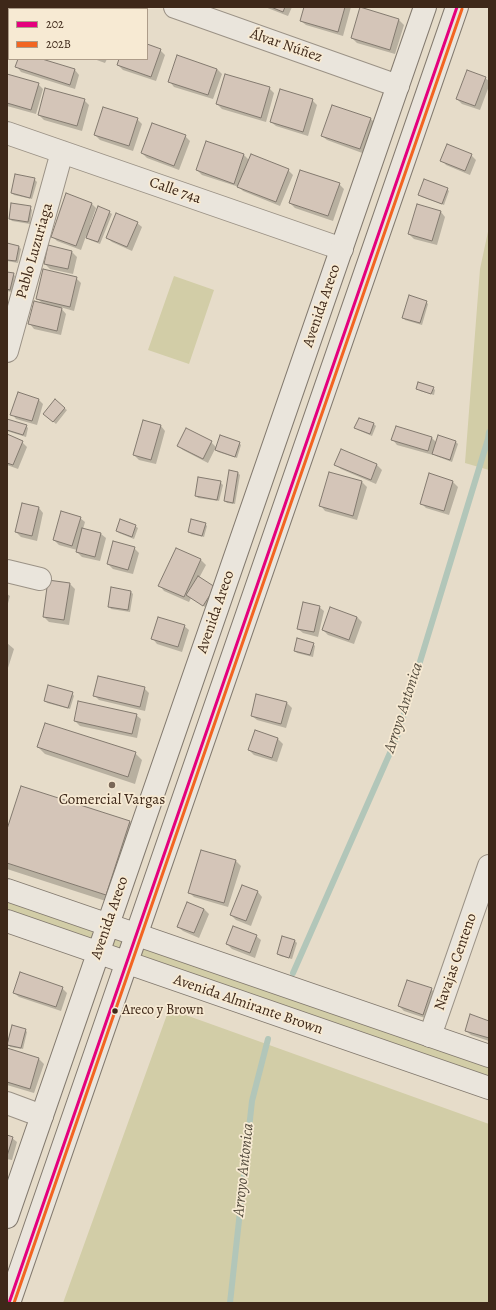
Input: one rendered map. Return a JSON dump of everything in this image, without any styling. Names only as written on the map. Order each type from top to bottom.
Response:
[{"type":"main road","name":"Álvar Núñez","points":[[174,7],[398,86]]},
{"type":"main road","name":"Avenida Areco","points":[[7,1217],[425,7]]},
{"type":"main road","name":"Avenida Areco","points":[[9,1303],[457,7]]},
{"type":"main road","name":"Calle 74a","points":[[7,133],[342,249]]},
{"type":"main road","name":"Pablo Luzuriaga","points":[[7,351],[62,152]]},
{"type":"main road","points":[[7,571],[40,579]]},
{"type":"main road","name":"Navajas Centeno","points":[[430,1036],[489,866]]},
{"type":"main road","name":"Avenida Almirante Brown","points":[[7,890],[489,1056]]},
{"type":"main road","name":"Avenida Almirante Brown","points":[[7,921],[489,1088]]},
{"type":"main road","points":[[7,1103],[42,1116]]},
{"type":"shaded area","points":[[489,227],[489,470],[465,463],[480,269]]},
{"type":"shaded area","points":[[174,276],[214,290],[189,364],[148,350]]},
{"type":"shaded area","points":[[7,898],[489,1064],[489,1077],[7,910]]},
{"type":"shaded area","points":[[169,1009],[489,1124],[489,1303],[63,1303]]},
{"type":"building","points":[[55,7],[58,8],[26,8]]},
{"type":"building","points":[[271,7],[285,7],[283,12]]},
{"type":"building","points":[[304,7],[345,7],[338,32],[300,21]]},
{"type":"building","points":[[360,7],[399,19],[390,50],[351,38]]},
{"type":"building","points":[[148,44],[161,49],[151,77],[117,65],[119,60],[148,60]]},
{"type":"building","points":[[177,55],[217,69],[208,95],[168,82]]},
{"type":"building","points":[[18,60],[45,60],[75,69],[70,85],[15,67]]},
{"type":"building","points":[[467,70],[486,77],[475,106],[456,99]]},
{"type":"building","points":[[7,74],[39,83],[31,110],[7,103]]},
{"type":"building","points":[[225,74],[270,87],[261,118],[216,104]]},
{"type":"building","points":[[45,88],[85,99],[77,126],[38,115]]},
{"type":"building","points":[[280,89],[313,99],[303,132],[270,122]]},
{"type":"building","points":[[332,105],[371,118],[360,149],[321,136]]},
{"type":"building","points":[[103,107],[138,118],[129,146],[94,135]]},
{"type":"building","points":[[152,123],[186,135],[174,166],[141,153]]},
{"type":"building","points":[[206,141],[244,154],[234,184],[196,170]]},
{"type":"building","points":[[447,144],[472,154],[465,171],[440,161]]},
{"type":"building","points":[[251,154],[289,169],[276,202],[237,187]]},
{"type":"building","points":[[300,170],[340,183],[328,216],[289,203]]},
{"type":"building","points":[[15,174],[35,178],[30,198],[11,193]]},
{"type":"building","points":[[424,179],[448,188],[442,204],[418,195]]},
{"type":"building","points":[[66,193],[92,203],[76,246],[51,237]]},
{"type":"building","points":[[11,203],[31,206],[28,222],[9,219]]},
{"type":"building","points":[[417,204],[441,211],[432,241],[408,234]]},
{"type":"building","points":[[98,206],[110,211],[98,242],[86,238]]},
{"type":"building","points":[[116,213],[138,222],[127,247],[106,238]]},
{"type":"building","points":[[7,243],[19,246],[16,261],[7,260]]},
{"type":"building","points":[[48,245],[72,251],[68,269],[44,264]]},
{"type":"building","points":[[43,269],[77,277],[70,307],[36,299]]},
{"type":"building","points":[[7,272],[14,273],[10,290],[7,289]]},
{"type":"building","points":[[409,295],[427,301],[420,323],[402,318]]},
{"type":"building","points":[[34,301],[62,308],[57,331],[28,324]]},
{"type":"building","points":[[418,382],[434,387],[431,394],[416,389]]},
{"type":"building","points":[[18,392],[39,399],[32,421],[10,415]]},
{"type":"building","points":[[55,399],[65,408],[53,422],[43,414]]},
{"type":"building","points":[[359,418],[374,423],[370,434],[354,428]]},
{"type":"building","points":[[7,419],[27,425],[23,435],[7,430]]},
{"type":"building","points":[[143,420],[161,425],[151,460],[133,455]]},
{"type":"building","points":[[396,426],[432,437],[428,451],[391,440]]},
{"type":"building","points":[[186,428],[212,441],[203,459],[177,446]]},
{"type":"building","points":[[7,434],[23,441],[13,465],[7,463]]},
{"type":"building","points":[[220,435],[240,442],[235,457],[215,450]]},
{"type":"building","points":[[438,435],[456,441],[450,460],[432,454]]},
{"type":"building","points":[[341,449],[377,464],[371,480],[334,465]]},
{"type":"building","points":[[229,470],[238,472],[233,503],[224,501]]},
{"type":"building","points":[[329,472],[362,481],[353,516],[319,506]]},
{"type":"building","points":[[429,473],[453,481],[444,511],[420,504]]},
{"type":"building","points":[[198,477],[221,481],[217,500],[195,496]]},
{"type":"building","points":[[22,503],[39,507],[32,536],[15,532]]},
{"type":"building","points":[[61,511],[81,517],[72,546],[53,540]]},
{"type":"building","points":[[120,519],[136,525],[132,537],[116,531]]},
{"type":"building","points":[[191,519],[206,523],[202,536],[188,532]]},
{"type":"building","points":[[82,528],[101,533],[95,557],[76,552]]},
{"type":"building","points":[[113,541],[135,547],[128,570],[107,564]]},
{"type":"building","points":[[176,548],[201,559],[184,597],[158,586]]},
{"type":"building","points":[[198,576],[215,587],[203,606],[186,595]]},
{"type":"building","points":[[48,580],[70,583],[64,620],[43,617]]},
{"type":"building","points":[[111,587],[131,591],[128,610],[108,607]]},
{"type":"building","points":[[303,602],[320,606],[314,632],[297,629]]},
{"type":"building","points":[[330,607],[357,617],[349,640],[322,630]]},
{"type":"building","points":[[158,617],[185,625],[178,647],[151,639]]},
{"type":"building","points":[[297,638],[314,643],[310,655],[294,651]]},
{"type":"building","points":[[98,676],[145,687],[140,707],[93,696]]},
{"type":"building","points":[[48,685],[73,692],[68,708],[44,701]]},
{"type":"building","points":[[256,694],[287,702],[281,724],[251,716]]},
{"type":"building","points":[[78,701],[137,714],[132,734],[74,721]]},
{"type":"building","points":[[45,723],[136,752],[128,777],[37,747]]},
{"type":"building","points":[[255,730],[278,738],[272,758],[248,750]]},
{"type":"building","points":[[21,786],[130,821],[106,895],[7,863],[7,829]]},
{"type":"building","points":[[201,850],[236,860],[224,903],[188,893]]},
{"type":"building","points":[[242,885],[258,891],[246,921],[230,915]]},
{"type":"building","points":[[187,902],[204,909],[194,933],[177,927]]},
{"type":"building","points":[[233,926],[257,935],[250,953],[226,944]]},
{"type":"building","points":[[282,936],[295,940],[289,958],[277,954]]},
{"type":"building","points":[[20,972],[63,987],[56,1007],[13,993]]},
{"type":"building","points":[[407,980],[432,988],[423,1015],[398,1006]]},
{"type":"building","points":[[470,1014],[489,1021],[489,1038],[465,1031]]},
{"type":"building","points":[[12,1025],[26,1029],[21,1048],[7,1045]]},
{"type":"building","points":[[7,1048],[39,1058],[30,1089],[7,1082]]},
{"type":"building","points":[[7,1135],[13,1137],[7,1156]]},
{"type":"waterway","name":"Arroyo Antonica","points":[[293,973],[397,737],[489,432]]},
{"type":"waterway","name":"Arroyo Antonica","points":[[230,1303],[252,1101],[268,1039]]},
{"type":"transit line","name":"202","points":[[9,1303],[457,7]]},
{"type":"transit line","name":"202B","points":[[14,1303],[462,9]]},
{"type":"place","name":"Comercial Vargas","points":[[112,785]]},
{"type":"place","name":"Areco y Brown","points":[[115,1011]]}]
